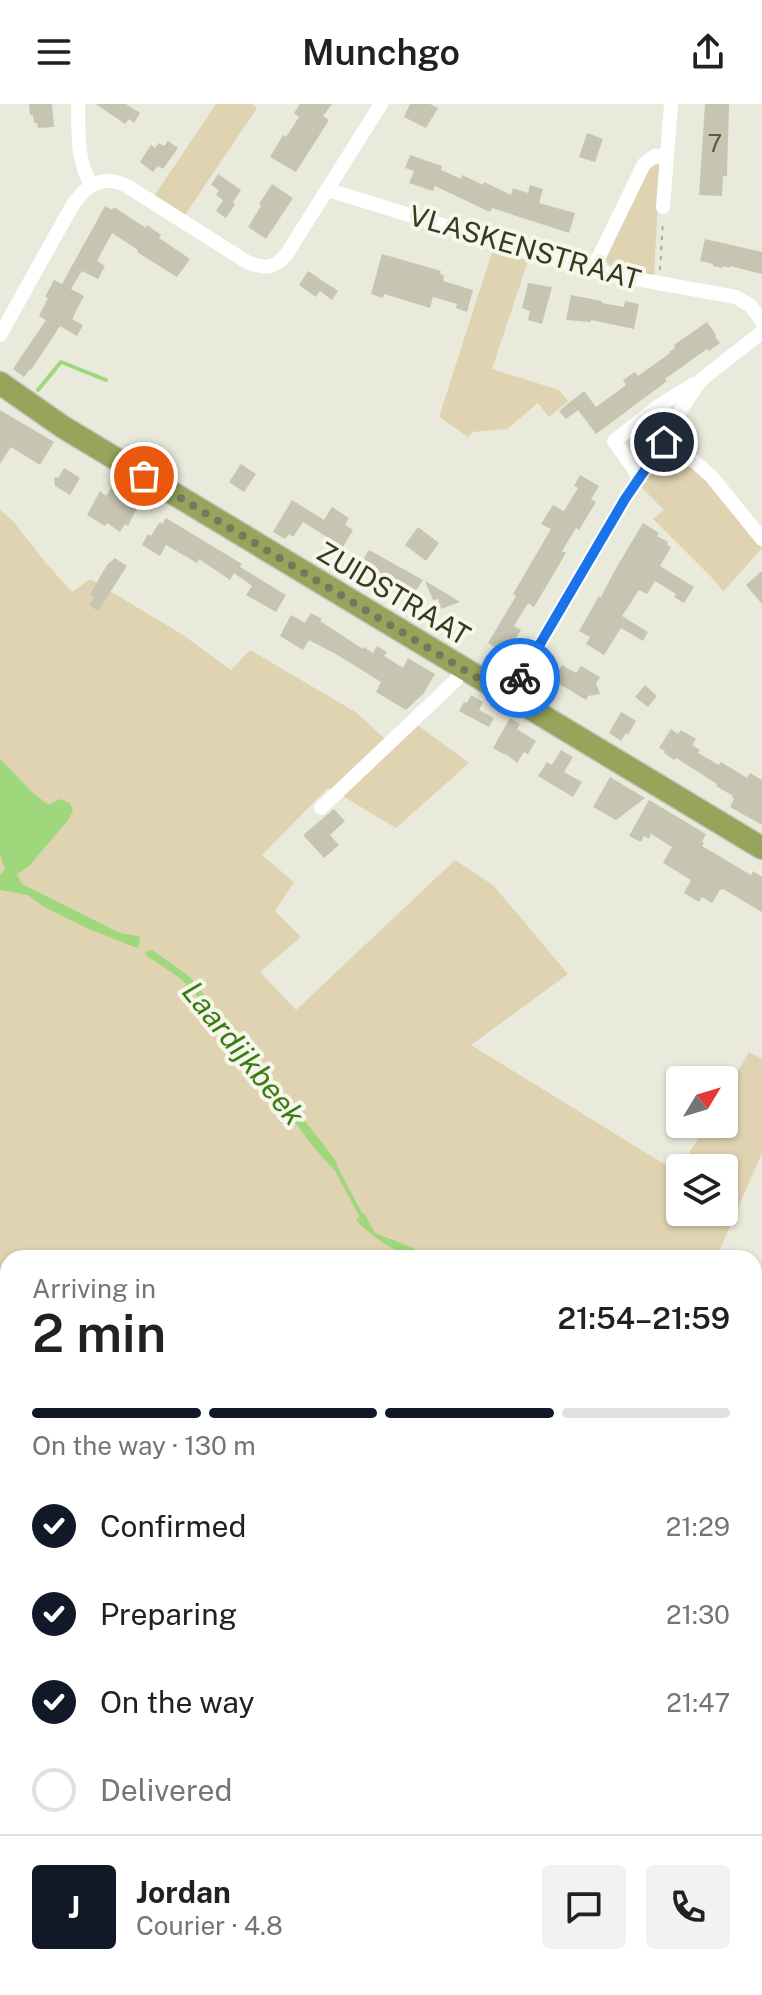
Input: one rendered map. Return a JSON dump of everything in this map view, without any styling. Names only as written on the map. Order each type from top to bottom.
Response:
[{"type":"main road","name":"ZUIDSTRAAT","points":[[0,383],[63,427],[762,848]]},
{"type":"street","points":[[78,104],[79,153],[82,169],[91,185]]},
{"type":"street","points":[[0,335],[78,196],[91,185],[107,180],[127,186],[247,262],[265,268],[274,266],[286,255],[381,104]]},
{"type":"street","points":[[663,207],[671,104]]},
{"type":"street","points":[[592,271],[644,164],[649,158],[667,155]]},
{"type":"street","name":"VLASKENSTRAAT","points":[[328,190],[592,271],[736,297],[751,306],[762,321]]},
{"type":"street","points":[[640,478],[614,441],[657,407],[701,380],[762,332]]},
{"type":"street","points":[[509,697],[625,499],[701,380]]},
{"type":"street","points":[[664,442],[711,476],[762,539]]},
{"type":"street","points":[[321,808],[455,681],[463,669]]},
{"type":"path","points":[[660,284],[663,207]]},
{"type":"shaded area","points":[[216,104],[252,104],[257,108],[185,215],[154,196]]},
{"type":"shaded area","points":[[660,165],[654,275],[615,270],[604,260],[650,166]]},
{"type":"shaded area","points":[[493,249],[528,261],[492,369],[559,390],[568,401],[549,417],[538,403],[507,429],[473,432],[468,437],[439,417]]},
{"type":"shaded area","points":[[668,409],[671,413],[647,452],[638,456],[633,454],[628,442],[630,438]]},
{"type":"shaded area","points":[[670,456],[682,460],[707,481],[762,548],[723,592],[653,519],[664,510],[641,487],[660,459]]},
{"type":"shaded area","points":[[0,510],[13,521],[72,592],[90,579],[183,635],[231,670],[250,650],[357,713],[385,739],[333,791],[328,788],[262,855],[294,882],[275,911],[301,937],[260,972],[296,1010],[455,860],[493,885],[568,974],[471,1045],[666,1165],[666,1226],[730,1226],[719,1250],[0,1250]]},
{"type":"shaded area","points":[[416,724],[469,763],[396,828],[341,795]]},
{"type":"shaded area","points":[[749,1052],[762,1059],[762,1153],[738,1208],[738,1154],[688,1154],[698,1138],[738,1138],[738,1071]]},
{"type":"water","points":[[0,759],[49,805],[59,799],[70,803],[73,811],[29,866],[17,874],[22,884],[120,933],[138,936],[140,943],[137,948],[89,929],[44,907],[28,895],[0,890],[0,875],[5,869],[0,855]]},
{"type":"water","points":[[152,950],[190,977],[324,1145],[337,1163],[334,1170],[194,992],[180,978],[147,956],[145,952]]},
{"type":"water","points":[[364,1213],[375,1233],[415,1250],[397,1250],[356,1220]]},
{"type":"building","points":[[29,104],[52,104],[54,127],[38,128],[33,115],[30,115]]},
{"type":"building","points":[[96,104],[126,104],[140,113],[134,123],[129,119],[125,124]]},
{"type":"building","points":[[300,104],[332,104],[323,116],[329,120],[296,172],[270,157],[299,117],[294,113]]},
{"type":"building","points":[[410,104],[430,104],[438,108],[426,128],[404,117]]},
{"type":"building","points":[[705,104],[729,104],[727,176],[723,176],[722,196],[699,195]]},
{"type":"building","points":[[587,133],[603,139],[595,162],[579,157]]},
{"type":"building","points":[[168,141],[178,148],[163,169],[158,166],[153,172],[140,162],[151,145],[155,148],[159,143],[164,146]]},
{"type":"building","points":[[410,155],[442,166],[441,170],[461,179],[462,175],[483,185],[484,182],[511,195],[513,188],[528,193],[530,185],[543,189],[539,203],[575,213],[569,233],[492,208],[490,212],[435,186],[433,191],[409,183],[414,171],[405,168]]},
{"type":"building","points":[[218,174],[241,190],[226,218],[216,211],[223,200],[216,195],[219,190],[211,185]]},
{"type":"building","points":[[272,184],[293,198],[266,239],[248,227]]},
{"type":"building","points":[[105,206],[112,210],[114,207],[146,228],[147,225],[161,235],[159,238],[190,259],[177,277],[112,233],[97,261],[105,266],[98,279],[82,271],[71,289],[84,296],[72,319],[83,325],[77,336],[60,326],[24,377],[13,369],[46,320],[39,316],[48,298],[45,297],[54,280],[62,284]]},
{"type":"building","points":[[705,239],[762,252],[762,274],[700,261]]},
{"type":"building","points":[[382,254],[441,271],[443,281],[473,290],[467,312],[456,308],[457,304],[433,297],[430,308],[384,294],[383,298],[371,294]]},
{"type":"building","points":[[308,271],[338,291],[332,300],[320,291],[316,297],[299,285]]},
{"type":"building","points":[[528,283],[552,287],[542,324],[528,320],[530,311],[522,308]]},
{"type":"building","points":[[571,295],[624,307],[625,301],[639,304],[634,329],[591,320],[566,320]]},
{"type":"building","points":[[707,322],[720,343],[665,379],[667,381],[596,434],[578,410],[566,419],[559,411],[584,391],[596,407],[626,385],[623,380],[635,372],[638,376]]},
{"type":"building","points":[[0,410],[54,442],[40,465],[11,447],[0,464]]},
{"type":"building","points":[[241,464],[256,474],[244,492],[229,482]]},
{"type":"building","points":[[64,468],[80,478],[70,495],[55,486],[54,478],[59,477]]},
{"type":"building","points":[[580,475],[599,486],[591,499],[596,502],[562,551],[566,553],[534,607],[528,603],[514,626],[521,630],[506,654],[488,643],[551,529],[541,524],[553,505],[564,511],[578,488],[574,486]]},
{"type":"building","points":[[111,488],[140,502],[128,526],[125,524],[120,532],[87,515],[100,491],[106,496]]},
{"type":"building","points":[[292,500],[324,520],[332,507],[349,518],[345,525],[353,530],[343,547],[303,522],[293,537],[289,534],[285,539],[273,532]]},
{"type":"building","points":[[166,518],[286,595],[276,612],[246,595],[252,586],[234,573],[230,580],[199,559],[197,563],[166,545],[160,556],[142,545],[148,534],[151,536]]},
{"type":"building","points":[[643,523],[659,533],[657,536],[671,547],[660,566],[694,587],[684,603],[655,581],[647,594],[639,590],[622,616],[648,632],[643,641],[621,628],[604,655],[586,644],[590,637],[579,631]]},
{"type":"building","points":[[418,527],[439,543],[426,561],[405,545]]},
{"type":"building","points":[[369,550],[423,580],[411,598],[359,567]]},
{"type":"building","points":[[115,558],[127,566],[98,611],[89,605],[95,597],[90,594],[107,565]]},
{"type":"building","points":[[762,571],[762,604],[746,585]]},
{"type":"building","points":[[425,581],[460,602],[441,609],[438,599],[433,600]]},
{"type":"building","points":[[311,613],[363,649],[373,653],[377,646],[387,652],[384,656],[403,668],[408,658],[435,674],[424,693],[406,710],[376,692],[381,682],[341,657],[309,640],[303,650],[280,636],[291,615],[305,623]]},
{"type":"building","points":[[562,665],[576,673],[581,666],[600,677],[596,683],[600,694],[588,696],[586,700],[553,680]]},
{"type":"building","points":[[645,685],[657,696],[648,707],[635,697]]},
{"type":"building","points":[[471,695],[483,702],[479,710],[494,718],[489,727],[459,711]]},
{"type":"building","points":[[621,712],[636,721],[621,741],[609,733]]},
{"type":"building","points":[[510,718],[520,724],[517,729],[536,741],[528,754],[524,752],[517,763],[493,748]]},
{"type":"building","points":[[671,729],[678,734],[681,730],[696,739],[692,745],[700,750],[698,753],[719,765],[721,762],[747,778],[750,773],[762,780],[762,825],[730,807],[733,796],[717,784],[659,748]]},
{"type":"building","points":[[561,750],[573,757],[564,772],[582,782],[573,797],[538,776],[547,762],[552,765]]},
{"type":"building","points":[[610,777],[645,798],[616,820],[593,807]]},
{"type":"building","points":[[649,800],[706,834],[702,846],[751,875],[753,871],[762,877],[762,912],[723,889],[712,903],[702,897],[699,902],[684,893],[691,880],[663,863],[672,847],[651,834],[649,839],[644,836],[641,842],[629,836]]},
{"type":"building","points":[[334,809],[345,821],[330,835],[339,845],[324,858],[303,835]]},
{"type":"waterway","points":[[38,390],[61,362],[106,380]]},
{"type":"waterway","name":"Laardijkbeek","points":[[333,1163],[363,1219]]},
{"type":"way so far","points":[[144,476],[509,697],[520,678]]},
{"type":"route","points":[[520,678],[625,499],[664,442]]}]
